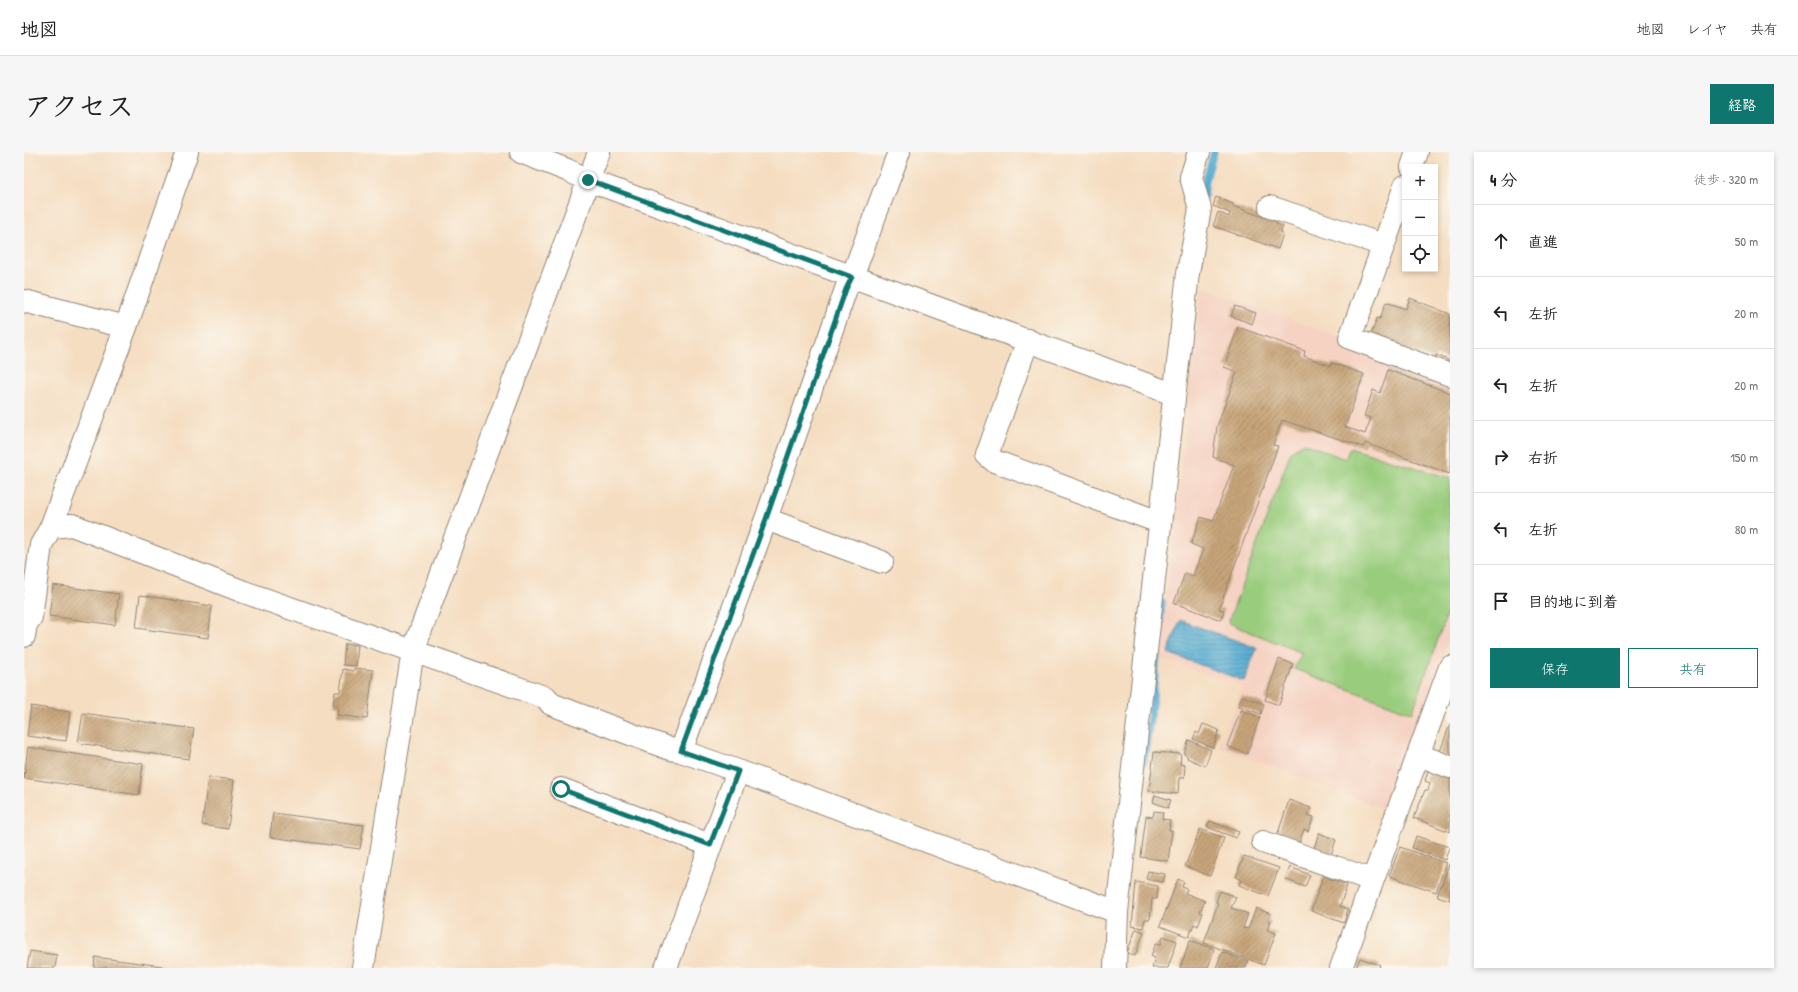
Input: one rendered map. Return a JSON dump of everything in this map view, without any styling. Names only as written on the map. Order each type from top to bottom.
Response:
[{"type":"street","points":[[24,636],[26,624],[31,617],[39,540],[126,327],[187,152]]},
{"type":"street","points":[[521,152],[588,180],[1174,394]]},
{"type":"street","points":[[363,968],[413,651],[598,152]]},
{"type":"street","points":[[681,751],[766,519],[809,391],[846,289],[852,277],[899,152]]},
{"type":"street","points":[[1114,968],[1117,912],[1159,522],[1188,273],[1200,209],[1192,177],[1199,152]]},
{"type":"street","points":[[1413,164],[1418,152]]},
{"type":"street","points":[[1402,194],[1350,338],[1450,375]]},
{"type":"street","points":[[1270,207],[1383,245]]},
{"type":"street","points":[[24,301],[126,327]]},
{"type":"street","points":[[1028,340],[987,455],[994,461],[1159,522]]},
{"type":"street","points":[[766,519],[882,562]]},
{"type":"street","points":[[39,540],[72,525],[244,592],[547,698],[551,704],[670,749],[681,751],[738,771],[1117,912]]},
{"type":"street","points":[[1341,968],[1450,667]]},
{"type":"street","points":[[1418,755],[1450,767]]},
{"type":"street","points":[[666,968],[738,771]]},
{"type":"street","points":[[561,789],[710,845]]},
{"type":"street","points":[[1263,842],[1372,880]]},
{"type":"shaded area","points":[[1202,287],[1450,377],[1450,635],[1388,810],[1219,747],[1243,686],[1161,659],[1161,641]]},
{"type":"green space","points":[[1304,443],[1345,459],[1350,448],[1450,478],[1450,605],[1412,713],[1294,669],[1302,653],[1228,623],[1291,451]]},
{"type":"water","points":[[1180,620],[1257,648],[1244,681],[1168,653]]},
{"type":"building","points":[[1216,197],[1233,204],[1233,206],[1277,222],[1276,224],[1283,226],[1280,233],[1283,234],[1278,249],[1213,226],[1218,212],[1229,217],[1230,213],[1213,206]]},
{"type":"building","points":[[1410,298],[1450,314],[1450,364],[1447,363],[1448,360],[1436,355],[1435,359],[1370,337],[1377,318],[1380,319],[1386,302],[1406,309]]},
{"type":"building","points":[[1235,306],[1256,313],[1252,324],[1231,316]]},
{"type":"building","points":[[1238,327],[1305,351],[1304,356],[1331,366],[1332,363],[1364,374],[1345,427],[1365,434],[1371,418],[1364,416],[1373,390],[1380,393],[1388,370],[1450,393],[1450,474],[1365,443],[1363,447],[1282,420],[1273,445],[1278,446],[1219,609],[1224,610],[1221,620],[1174,603],[1185,573],[1193,576],[1203,549],[1191,544],[1201,517],[1213,521],[1234,465],[1213,457],[1217,426],[1237,372],[1224,367]]},
{"type":"building","points":[[53,585],[119,594],[115,625],[49,616]]},
{"type":"building","points":[[140,595],[212,606],[208,638],[136,628]]},
{"type":"building","points":[[345,644],[358,645],[356,666],[343,665]]},
{"type":"building","points":[[1279,659],[1293,664],[1279,705],[1265,700]]},
{"type":"building","points":[[354,668],[373,670],[367,719],[337,715],[338,706],[333,705],[335,692],[340,692],[343,669],[354,671]]},
{"type":"building","points":[[1242,696],[1264,704],[1261,714],[1238,706]]},
{"type":"building","points":[[31,706],[70,712],[66,741],[27,736]]},
{"type":"building","points":[[1241,710],[1260,717],[1247,754],[1227,746]]},
{"type":"building","points":[[83,713],[194,729],[189,759],[78,743]]},
{"type":"building","points":[[1203,724],[1219,730],[1213,748],[1193,739],[1196,732],[1199,734]]},
{"type":"building","points":[[1450,724],[1450,758],[1439,754]]},
{"type":"building","points":[[1189,740],[1211,750],[1205,766],[1187,758],[1188,757],[1184,754]]},
{"type":"building","points":[[28,747],[143,764],[139,795],[24,778]]},
{"type":"building","points":[[1154,752],[1181,754],[1180,764],[1185,765],[1184,778],[1179,778],[1178,794],[1149,791]]},
{"type":"building","points":[[1429,767],[1450,775],[1450,832],[1414,818],[1425,790],[1428,790],[1430,783],[1425,781]]},
{"type":"building","points":[[208,777],[234,780],[228,829],[202,825]]},
{"type":"building","points":[[1155,795],[1171,800],[1168,808],[1153,802]]},
{"type":"building","points":[[1289,800],[1311,808],[1308,815],[1314,817],[1308,831],[1304,829],[1299,843],[1277,836]]},
{"type":"building","points":[[1154,811],[1163,812],[1162,819],[1170,820],[1169,830],[1172,830],[1168,861],[1141,857],[1146,816],[1153,817]]},
{"type":"building","points":[[273,813],[364,825],[360,849],[270,837]]},
{"type":"building","points":[[1210,821],[1239,832],[1236,838],[1207,827]]},
{"type":"building","points":[[1200,829],[1224,838],[1210,876],[1185,866]]},
{"type":"building","points":[[1319,833],[1336,840],[1331,855],[1314,848]]},
{"type":"building","points":[[1416,836],[1449,847],[1445,860],[1412,848]]},
{"type":"building","points":[[1400,847],[1446,863],[1436,892],[1389,876]]},
{"type":"building","points":[[1244,856],[1279,868],[1268,896],[1239,885],[1241,879],[1236,877]]},
{"type":"building","points":[[1450,862],[1450,900],[1437,896]]},
{"type":"building","points":[[1290,867],[1310,875],[1305,887],[1285,879]]},
{"type":"building","points":[[1148,871],[1165,874],[1163,882],[1146,879]]},
{"type":"building","points":[[1323,876],[1347,885],[1340,906],[1348,909],[1344,923],[1311,911]]},
{"type":"building","points":[[1178,879],[1184,882],[1182,887],[1187,889],[1185,893],[1205,901],[1200,912],[1203,913],[1198,926],[1194,924],[1189,937],[1160,926]]},
{"type":"building","points":[[1136,882],[1158,886],[1157,899],[1152,899],[1150,919],[1145,919],[1143,928],[1132,926]]},
{"type":"building","points":[[1220,891],[1236,897],[1231,908],[1248,914],[1243,928],[1248,929],[1256,908],[1271,914],[1268,921],[1271,921],[1267,930],[1276,933],[1264,965],[1204,943],[1218,903],[1216,902]]},
{"type":"building","points":[[1136,929],[1144,932],[1135,956],[1127,953]]},
{"type":"building","points":[[1163,936],[1177,941],[1168,968],[1152,968],[1155,958],[1151,956],[1156,943],[1161,944]]},
{"type":"building","points":[[1190,940],[1214,949],[1208,968],[1180,968]]},
{"type":"building","points":[[30,951],[57,955],[55,968],[27,968]]},
{"type":"building","points":[[1222,952],[1248,961],[1246,968],[1216,968]]},
{"type":"building","points":[[95,957],[162,966],[162,968],[94,968]]},
{"type":"building","points":[[1360,958],[1380,965],[1379,968],[1356,968]]},
{"type":"waterway","points":[[1204,196],[1206,179],[1214,152]]},
{"type":"waterway","points":[[1144,763],[1153,696],[1162,603]]},
{"type":"route","points":[[561,789],[710,845],[738,771],[681,751],[766,519],[806,403],[806,398],[846,289],[852,277],[588,180]]}]
